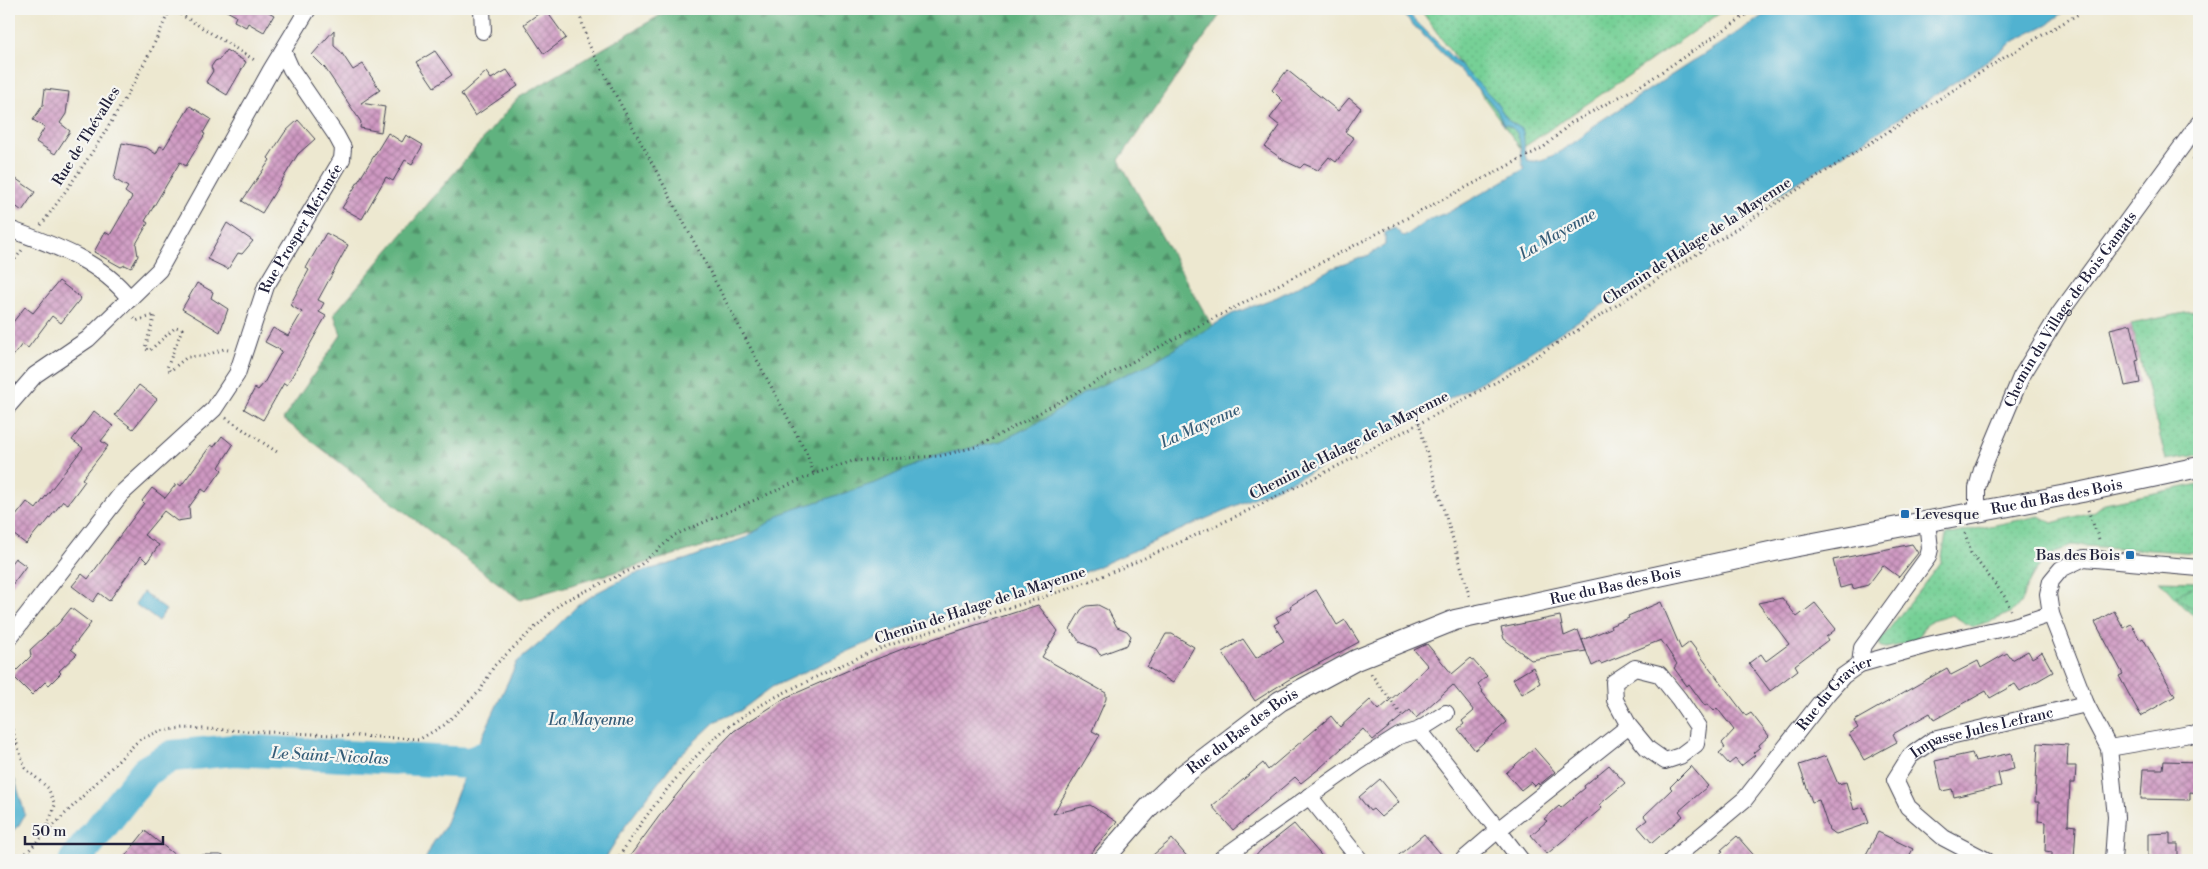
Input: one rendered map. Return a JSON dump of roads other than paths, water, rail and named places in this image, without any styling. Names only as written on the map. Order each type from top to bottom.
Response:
[{"type":"street","points":[[9,404],[35,375],[88,339],[159,270],[271,70],[308,9]]},
{"type":"street","points":[[482,9],[482,31]]},
{"type":"street","name":"Rue Prosper Mérimée","points":[[9,638],[122,494],[214,409],[238,374],[266,286],[342,159],[343,148],[336,135],[291,69],[283,51]]},
{"type":"street","name":"Chemin du Village de Bois Gamats","points":[[1978,511],[1977,488],[1982,470],[2022,377],[2060,313],[2199,123]]},
{"type":"street","points":[[9,229],[84,259],[122,289],[130,299]]},
{"type":"street","name":"Rue du Bas des Bois","points":[[1103,860],[1150,806],[1183,775],[1280,701],[1359,658],[1474,614],[1798,546],[2082,492],[2199,467]]},
{"type":"street","points":[[1860,664],[1862,648],[1928,557],[1930,549],[1927,521]]},
{"type":"street","points":[[2114,860],[2116,817],[2109,748],[2086,704],[2051,614],[2048,594],[2051,581],[2061,569],[2084,558],[2199,568]]},
{"type":"street","name":"Rue du Gravier","points":[[1672,860],[1745,799],[1827,694],[1843,676],[1860,664],[1928,645],[2017,625],[2051,614]]},
{"type":"street","points":[[1635,668],[1659,674],[1698,727],[1696,744],[1680,756],[1666,761],[1648,749],[1629,726],[1616,700],[1614,682],[1635,668]]},
{"type":"street","name":"Impasse Jules Lefranc","points":[[1986,860],[1944,838],[1908,807],[1895,780],[1910,756],[1933,740],[2086,704]]},
{"type":"street","points":[[1221,859],[1309,796],[1399,736],[1417,731],[1446,713]]},
{"type":"street","points":[[1463,860],[1629,726]]},
{"type":"street","points":[[1417,731],[1521,860]]},
{"type":"street","points":[[2109,748],[2190,734],[2199,737]]},
{"type":"street","points":[[1309,796],[1360,860]]},
{"type":"lane","points":[[203,860],[220,860]]},
{"type":"water","name":"La Mayenne","points":[[1397,9],[1404,9],[1493,98],[1509,121],[1522,129],[1527,160],[1534,161],[1542,160],[1569,146],[1590,131],[1591,127],[1774,9],[2068,9],[2048,24],[2016,40],[1872,136],[1624,291],[1504,369],[1366,445],[1298,478],[1081,574],[904,627],[772,687],[740,711],[716,721],[677,758],[626,825],[604,860],[425,860],[433,843],[444,828],[464,776],[517,662],[540,643],[577,606],[596,593],[633,574],[687,559],[747,537],[783,513],[878,482],[932,457],[1001,441],[1045,419],[1084,393],[1151,363],[1232,314],[1277,297],[1333,268],[1369,255],[1385,245],[1385,232],[1395,228],[1404,237],[1428,220],[1453,210],[1524,169],[1520,142],[1515,131],[1503,124],[1498,112],[1487,98]]},
{"type":"water","points":[[143,592],[166,610],[158,621],[135,604]]},
{"type":"water","points":[[9,777],[15,780],[25,814],[19,825],[9,834]]},
{"type":"waterway","name":"Le Saint-Nicolas","points":[[75,860],[146,771],[172,756],[234,750],[470,763],[512,746]]},
{"type":"place","name":"Levesque","points":[[1905,514]]},
{"type":"place","name":"Bas des Bois","points":[[2130,555]]}]
